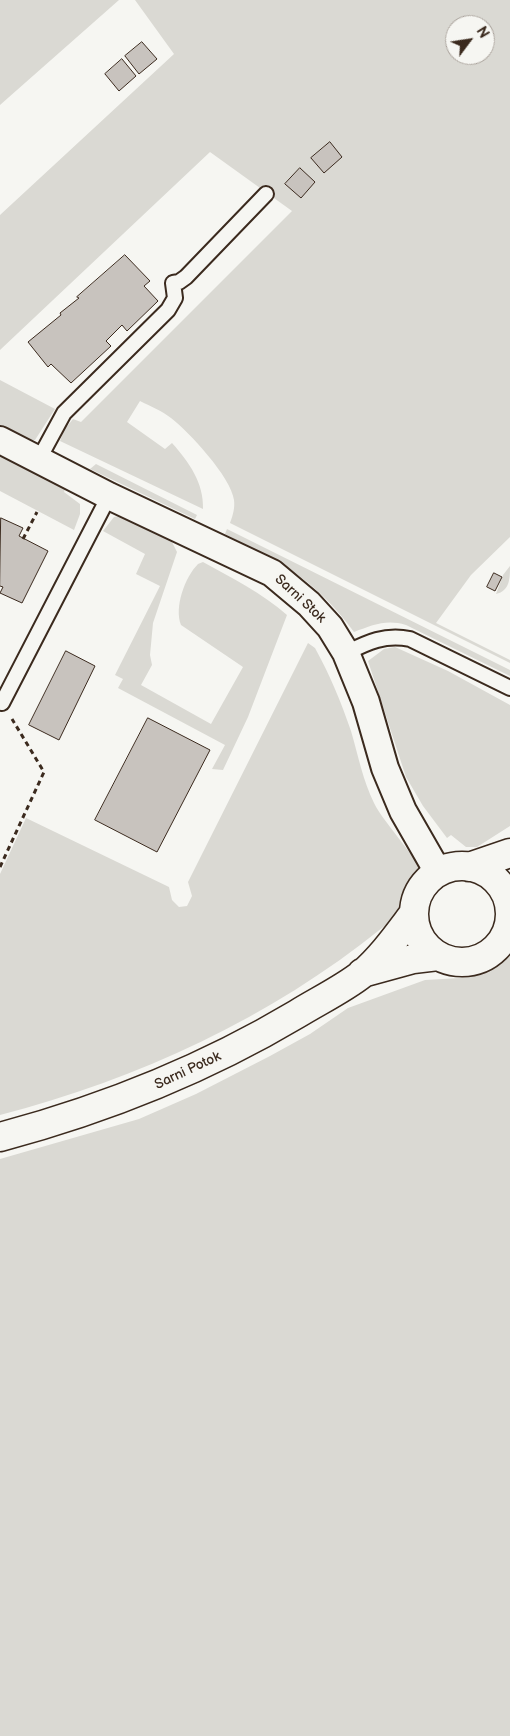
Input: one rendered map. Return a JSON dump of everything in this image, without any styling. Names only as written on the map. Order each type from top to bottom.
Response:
[{"type":"street","name":"Sarni Stok","points":[[0,440],[109,496],[272,573],[309,604],[330,627],[346,653],[366,702],[385,768],[403,811],[438,872]]},
{"type":"street","points":[[469,867],[510,853]]},
{"type":"street","points":[[453,867],[469,867],[480,870],[494,879],[509,902],[510,913],[506,933],[498,946],[486,956],[472,961],[457,962],[438,956],[423,942],[418,933],[414,913],[420,889],[438,872],[453,867]]},
{"type":"street","name":"Sarni Potok","points":[[362,974],[395,938],[414,913]]},
{"type":"street","name":"Sarni Potok","points":[[0,1137],[96,1110],[197,1068],[259,1036],[362,974],[413,959],[438,956]]},
{"type":"lane","points":[[39,459],[64,413],[168,310],[175,298],[173,282],[179,282],[186,277],[266,194]]},
{"type":"lane","points":[[2,703],[109,496]]},
{"type":"lane","points":[[346,653],[382,638],[395,636],[410,639],[510,688]]},
{"type":"path","points":[[23,539],[37,512]]},
{"type":"path","points":[[0,868],[44,772],[2,703]]},
{"type":"shaded area","points":[[0,0],[119,0],[0,105]]},
{"type":"shaded area","points":[[135,0],[510,0],[510,537],[471,575],[436,623],[510,660],[510,663],[230,523],[234,512],[234,500],[231,490],[217,468],[198,444],[179,425],[167,415],[140,401],[127,422],[165,449],[172,443],[194,473],[201,490],[203,509],[60,441],[64,430],[73,419],[81,422],[292,211],[210,152],[0,350],[0,215],[174,54]]},
{"type":"shaded area","points":[[0,380],[55,409],[35,440],[31,440],[0,425]]},
{"type":"shaded area","points":[[0,454],[66,487],[64,492],[80,504],[80,514],[74,530],[0,491]]},
{"type":"shaded area","points":[[96,464],[197,515],[195,519],[90,469]]},
{"type":"shaded area","points":[[124,515],[171,540],[177,552],[153,623],[150,655],[152,665],[141,685],[211,724],[243,667],[181,625],[179,610],[182,593],[189,576],[198,564],[203,562],[236,580],[287,615],[248,717],[223,770],[212,769],[225,745],[118,688],[123,679],[115,675],[160,586],[136,574],[145,554],[103,531],[114,517]]},
{"type":"shaded area","points":[[227,529],[510,670],[510,676],[399,623],[374,625],[354,632],[325,598],[311,585],[281,564],[225,534]]},
{"type":"shaded area","points":[[510,566],[507,587],[496,594],[503,575]]},
{"type":"shaded area","points":[[308,643],[315,648],[339,699],[351,731],[370,795],[379,812],[412,855],[423,875],[425,883],[420,897],[408,909],[295,990],[201,1042],[103,1083],[0,1115],[0,874],[26,818],[169,887],[172,900],[179,907],[187,906],[192,896],[188,882]]},
{"type":"shaded area","points":[[395,647],[448,671],[510,705],[510,826],[477,847],[466,847],[451,835],[447,838],[423,806],[406,777],[368,661],[384,649]]},
{"type":"shaded area","points":[[510,950],[510,1736],[0,1736],[0,1159],[139,1119],[196,1094],[270,1056],[310,1034],[348,1008],[425,980],[460,978],[507,958]]},
{"type":"building","points":[[142,42],[157,59],[139,74],[125,56]]},
{"type":"building","points":[[122,59],[136,76],[119,91],[105,74]]},
{"type":"building","points":[[330,142],[342,157],[324,173],[311,158]]},
{"type":"building","points":[[300,168],[315,182],[301,198],[285,184]]},
{"type":"building","points":[[125,255],[150,281],[144,286],[158,301],[127,331],[122,325],[106,341],[111,346],[71,383],[51,364],[48,367],[28,342],[61,315],[60,313],[79,298],[77,297]]},
{"type":"building","points":[[1,518],[23,528],[19,536],[48,551],[22,603],[0,593],[3,587],[0,586]]},
{"type":"building","points":[[494,573],[502,577],[495,591],[487,587]]},
{"type":"building","points":[[66,651],[95,666],[59,740],[29,725]]},
{"type":"building","points":[[148,718],[210,750],[157,852],[95,820]]}]
